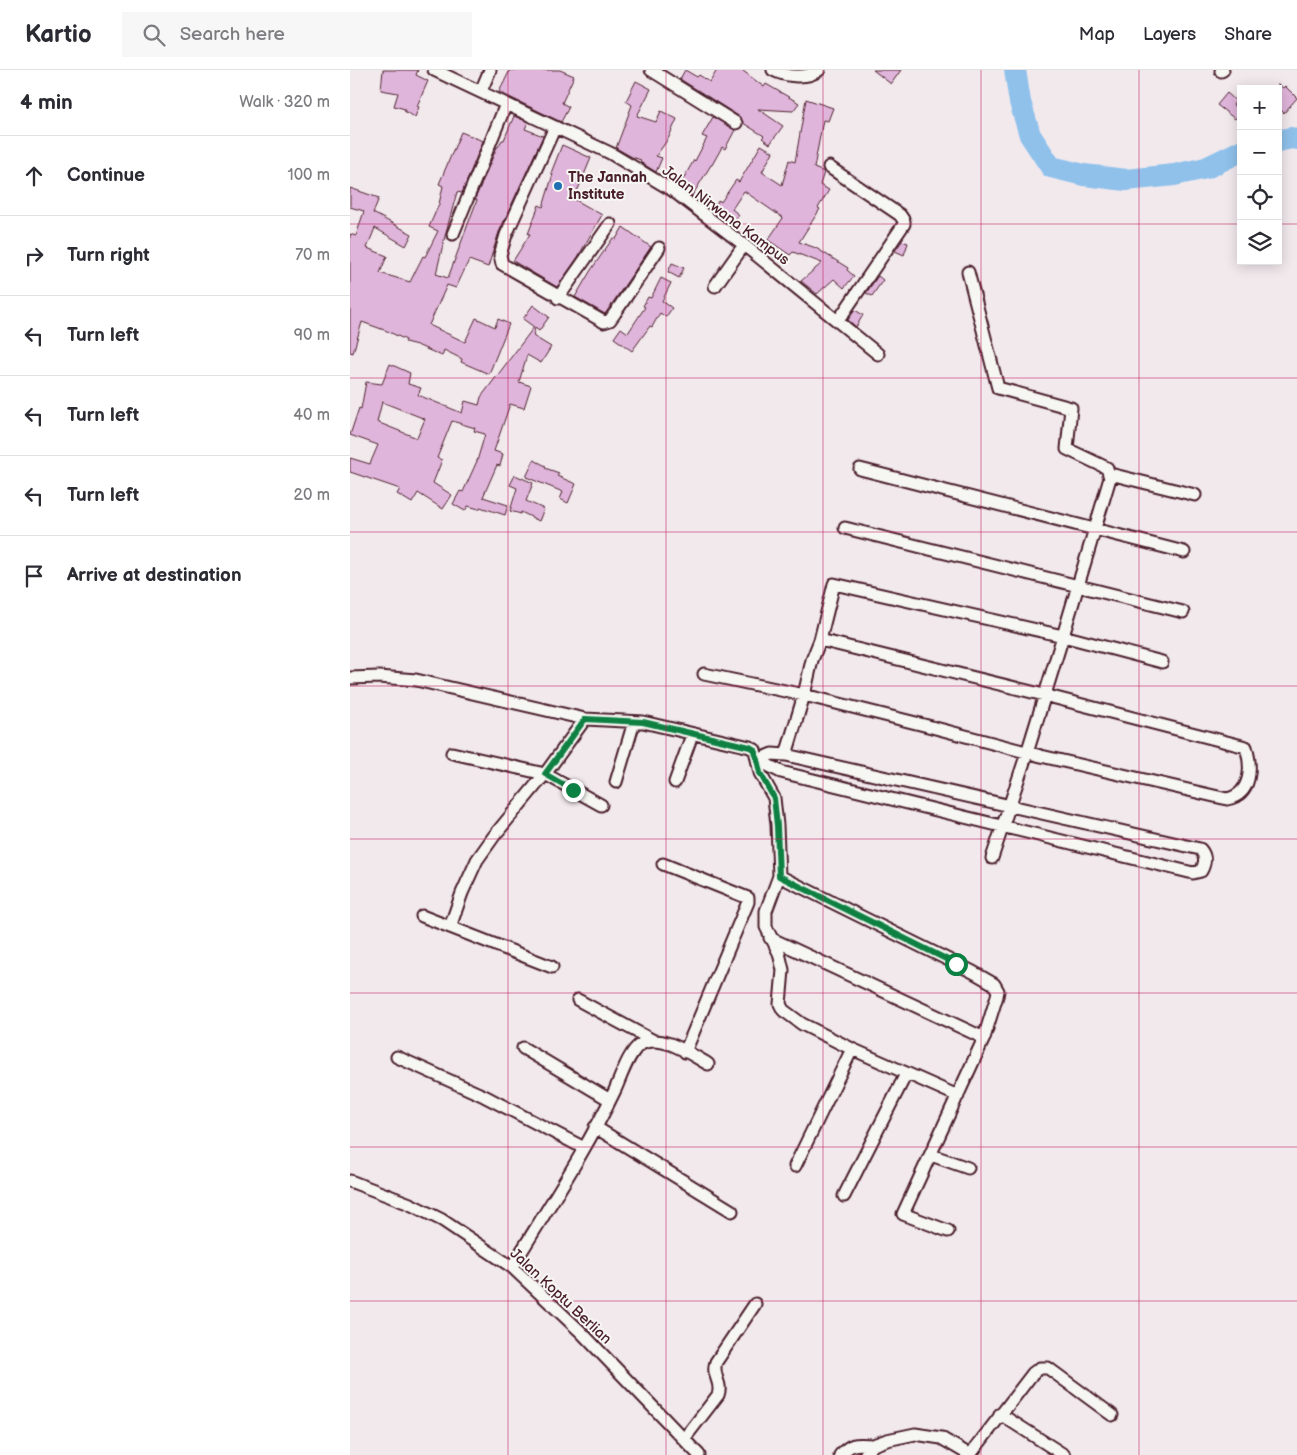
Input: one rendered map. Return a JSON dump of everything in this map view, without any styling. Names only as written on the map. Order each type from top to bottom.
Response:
[{"type":"street","name":"Jalan Nirwana Kampus","points":[[434,70],[610,153],[672,190],[744,245],[878,354]]},
{"type":"street","points":[[481,91],[490,70]]},
{"type":"street","points":[[651,70],[736,123]]},
{"type":"street","points":[[773,70],[785,75],[795,72],[809,75],[819,70]]},
{"type":"street","points":[[453,234],[506,104]]},
{"type":"street","points":[[555,126],[506,235],[500,258],[502,264],[601,322],[608,321],[659,248]]},
{"type":"street","points":[[829,167],[900,214],[904,221],[904,224],[838,321]]},
{"type":"street","points":[[558,298],[610,224]]},
{"type":"street","points":[[715,286],[744,245]]},
{"type":"street","points":[[968,272],[998,388],[1071,408],[1067,449],[1107,468],[1110,478],[1027,753],[992,858]]},
{"type":"street","points":[[860,468],[1184,552]]},
{"type":"street","points":[[1110,478],[1114,475],[1195,495]]},
{"type":"street","points":[[845,528],[1183,612]]},
{"type":"street","points":[[786,754],[804,695],[812,660],[820,640],[834,584],[1063,636],[1162,662]]},
{"type":"street","points":[[704,674],[804,695],[1027,753],[1227,799],[1234,798],[1241,792],[1250,777],[1250,761],[1246,748],[1044,695],[820,640]]},
{"type":"street","points":[[350,678],[380,677],[416,680],[585,719],[643,722],[750,747],[755,750],[760,773],[774,798],[779,876],[766,911],[766,927],[779,953],[783,970],[780,995],[780,1004],[783,1010],[802,1024],[852,1049],[958,1096]]},
{"type":"street","points":[[450,927],[462,893],[477,860],[494,836],[545,774],[585,719]]},
{"type":"street","points":[[616,782],[634,722]]},
{"type":"street","points":[[675,782],[692,734]]},
{"type":"street","points":[[452,753],[545,774],[601,806]]},
{"type":"street","points":[[772,754],[786,754],[1200,849],[1204,854],[1205,863],[1200,870],[1192,873],[781,772],[758,760],[772,754]]},
{"type":"street","points":[[663,864],[748,898],[748,902],[685,1052]]},
{"type":"street","points":[[779,876],[997,987],[997,996],[984,1038],[903,1214],[948,1231]]},
{"type":"street","points":[[422,916],[552,967]]},
{"type":"street","points":[[770,938],[984,1038]]},
{"type":"street","points":[[578,1000],[654,1041]]},
{"type":"street","points":[[512,1267],[584,1148],[610,1100],[631,1055],[641,1044],[654,1041],[663,1042],[708,1064]]},
{"type":"street","points":[[523,1048],[610,1100]]},
{"type":"street","points":[[795,1166],[852,1049]]},
{"type":"street","points":[[397,1057],[484,1096],[584,1148]]},
{"type":"street","points":[[844,1196],[906,1074]]},
{"type":"street","points":[[595,1127],[732,1212]]},
{"type":"street","points":[[931,1155],[968,1168]]},
{"type":"street","name":"Jalan Koptu Berlian","points":[[350,1181],[410,1204],[442,1220],[512,1267],[581,1332],[699,1455]]},
{"type":"street","points":[[684,1439],[718,1395],[720,1384],[714,1374],[716,1362],[755,1304]]},
{"type":"street","points":[[840,1455],[848,1446],[853,1444],[873,1445],[915,1434],[941,1438],[970,1455],[1033,1373],[1045,1367],[1112,1415]]},
{"type":"street","points":[[1000,1414],[1064,1455]]},
{"type":"street","points":[[865,1455],[873,1445]]},
{"type":"building","points":[[383,70],[418,70],[416,75],[428,81],[417,106],[419,107],[415,117],[404,111],[405,109],[394,106],[398,93],[381,90]]},
{"type":"building","points":[[510,70],[560,70],[574,76],[562,103],[569,107],[561,122],[499,92]]},
{"type":"building","points":[[685,70],[697,77],[699,75],[710,82],[717,70],[742,70],[764,87],[766,84],[799,103],[793,111],[758,109],[783,126],[770,144],[762,138],[764,136],[743,123],[740,117],[680,79]]},
{"type":"building","points":[[873,70],[901,70],[891,84]]},
{"type":"building","points":[[636,81],[651,89],[637,116],[656,122],[661,111],[677,119],[668,139],[656,156],[662,158],[656,172],[640,162],[641,160],[616,148],[632,105],[626,101]]},
{"type":"building","points":[[1285,86],[1297,98],[1284,113],[1282,111],[1282,87]]},
{"type":"building","points":[[1227,93],[1236,101],[1233,105],[1237,108],[1237,116],[1235,119],[1217,105]]},
{"type":"building","points":[[806,99],[833,108],[828,121],[823,120],[814,168],[824,172],[820,185],[829,190],[818,208],[820,209],[799,242],[816,248],[848,268],[847,270],[854,276],[844,288],[834,279],[817,294],[801,281],[822,263],[793,252],[790,255],[768,240],[783,218],[744,191],[732,209],[739,215],[731,226],[711,211],[719,200],[721,202],[736,180],[739,182],[761,145],[773,152],[762,172],[782,185],[789,160],[795,162]]},
{"type":"building","points":[[514,116],[528,122],[525,129],[543,136],[499,232],[488,267],[469,260],[456,288],[447,285],[429,325],[465,342],[476,318],[495,327],[498,319],[509,324],[489,374],[461,362],[462,359],[444,350],[442,356],[405,342],[406,340],[387,331],[362,322],[353,353],[350,352],[350,234],[356,236],[364,211],[350,207],[350,188],[379,198],[373,213],[412,234],[406,246],[375,228],[367,248],[387,256],[380,273],[410,282],[438,231],[429,227],[439,204],[443,186],[439,184],[461,132],[483,141],[462,193],[457,192],[446,232],[436,274],[448,278],[477,200],[475,199],[497,147],[504,140]]},
{"type":"building","points":[[713,117],[735,130],[725,149],[722,147],[692,196],[679,186],[707,138],[702,136]]},
{"type":"building","points":[[562,145],[591,158],[574,199],[602,215],[578,257],[557,287],[513,261],[530,234],[528,234],[539,205],[543,207],[553,174],[551,173]]},
{"type":"building","points":[[623,227],[651,247],[605,314],[575,297],[591,270],[613,238],[616,239]]},
{"type":"building","points":[[902,241],[908,243],[904,255],[895,251]]},
{"type":"building","points":[[672,263],[684,268],[679,278],[668,272]]},
{"type":"building","points":[[878,276],[883,280],[872,296],[866,293]]},
{"type":"building","points":[[661,278],[671,283],[662,301],[672,308],[666,317],[660,313],[652,327],[650,326],[632,351],[614,338],[621,328],[628,333],[645,307],[643,306],[648,297],[651,298]]},
{"type":"building","points":[[533,305],[549,317],[539,331],[535,328],[533,336],[551,347],[541,363],[527,355],[519,382],[531,386],[524,408],[510,404],[494,451],[503,454],[500,466],[497,465],[483,497],[508,505],[505,515],[480,507],[479,509],[468,506],[465,511],[453,504],[460,491],[463,492],[477,461],[485,434],[474,431],[475,428],[452,421],[437,458],[442,460],[433,483],[452,495],[443,509],[418,493],[412,503],[397,494],[400,489],[350,472],[350,458],[370,464],[378,445],[350,435],[359,408],[361,409],[366,382],[382,384],[390,364],[410,373],[408,384],[421,388],[418,395],[462,413],[465,401],[479,405],[481,397],[534,327],[523,319]],"holes":[[[382,402],[425,419],[417,438],[377,422]]]},
{"type":"building","points":[[855,310],[863,315],[856,327],[848,320]]},
{"type":"building","points":[[534,460],[546,466],[545,468],[559,473],[557,476],[576,484],[568,503],[560,499],[563,492],[526,477]]},
{"type":"building","points":[[515,475],[533,483],[526,501],[544,509],[539,521],[521,512],[521,514],[510,511],[517,488],[510,485]]},
{"type":"waterway","points":[[1015,70],[1020,102],[1030,135],[1051,167],[1084,175],[1126,180],[1174,175],[1206,168],[1237,153]]},
{"type":"waterway","points":[[1282,140],[1297,139]]},
{"type":"place","name":"The Jannah Institute","points":[[558,186]]},
{"type":"route","points":[[573,790],[545,774],[585,719],[643,722],[750,747],[755,750],[760,773],[774,798],[779,876],[956,964]]}]
